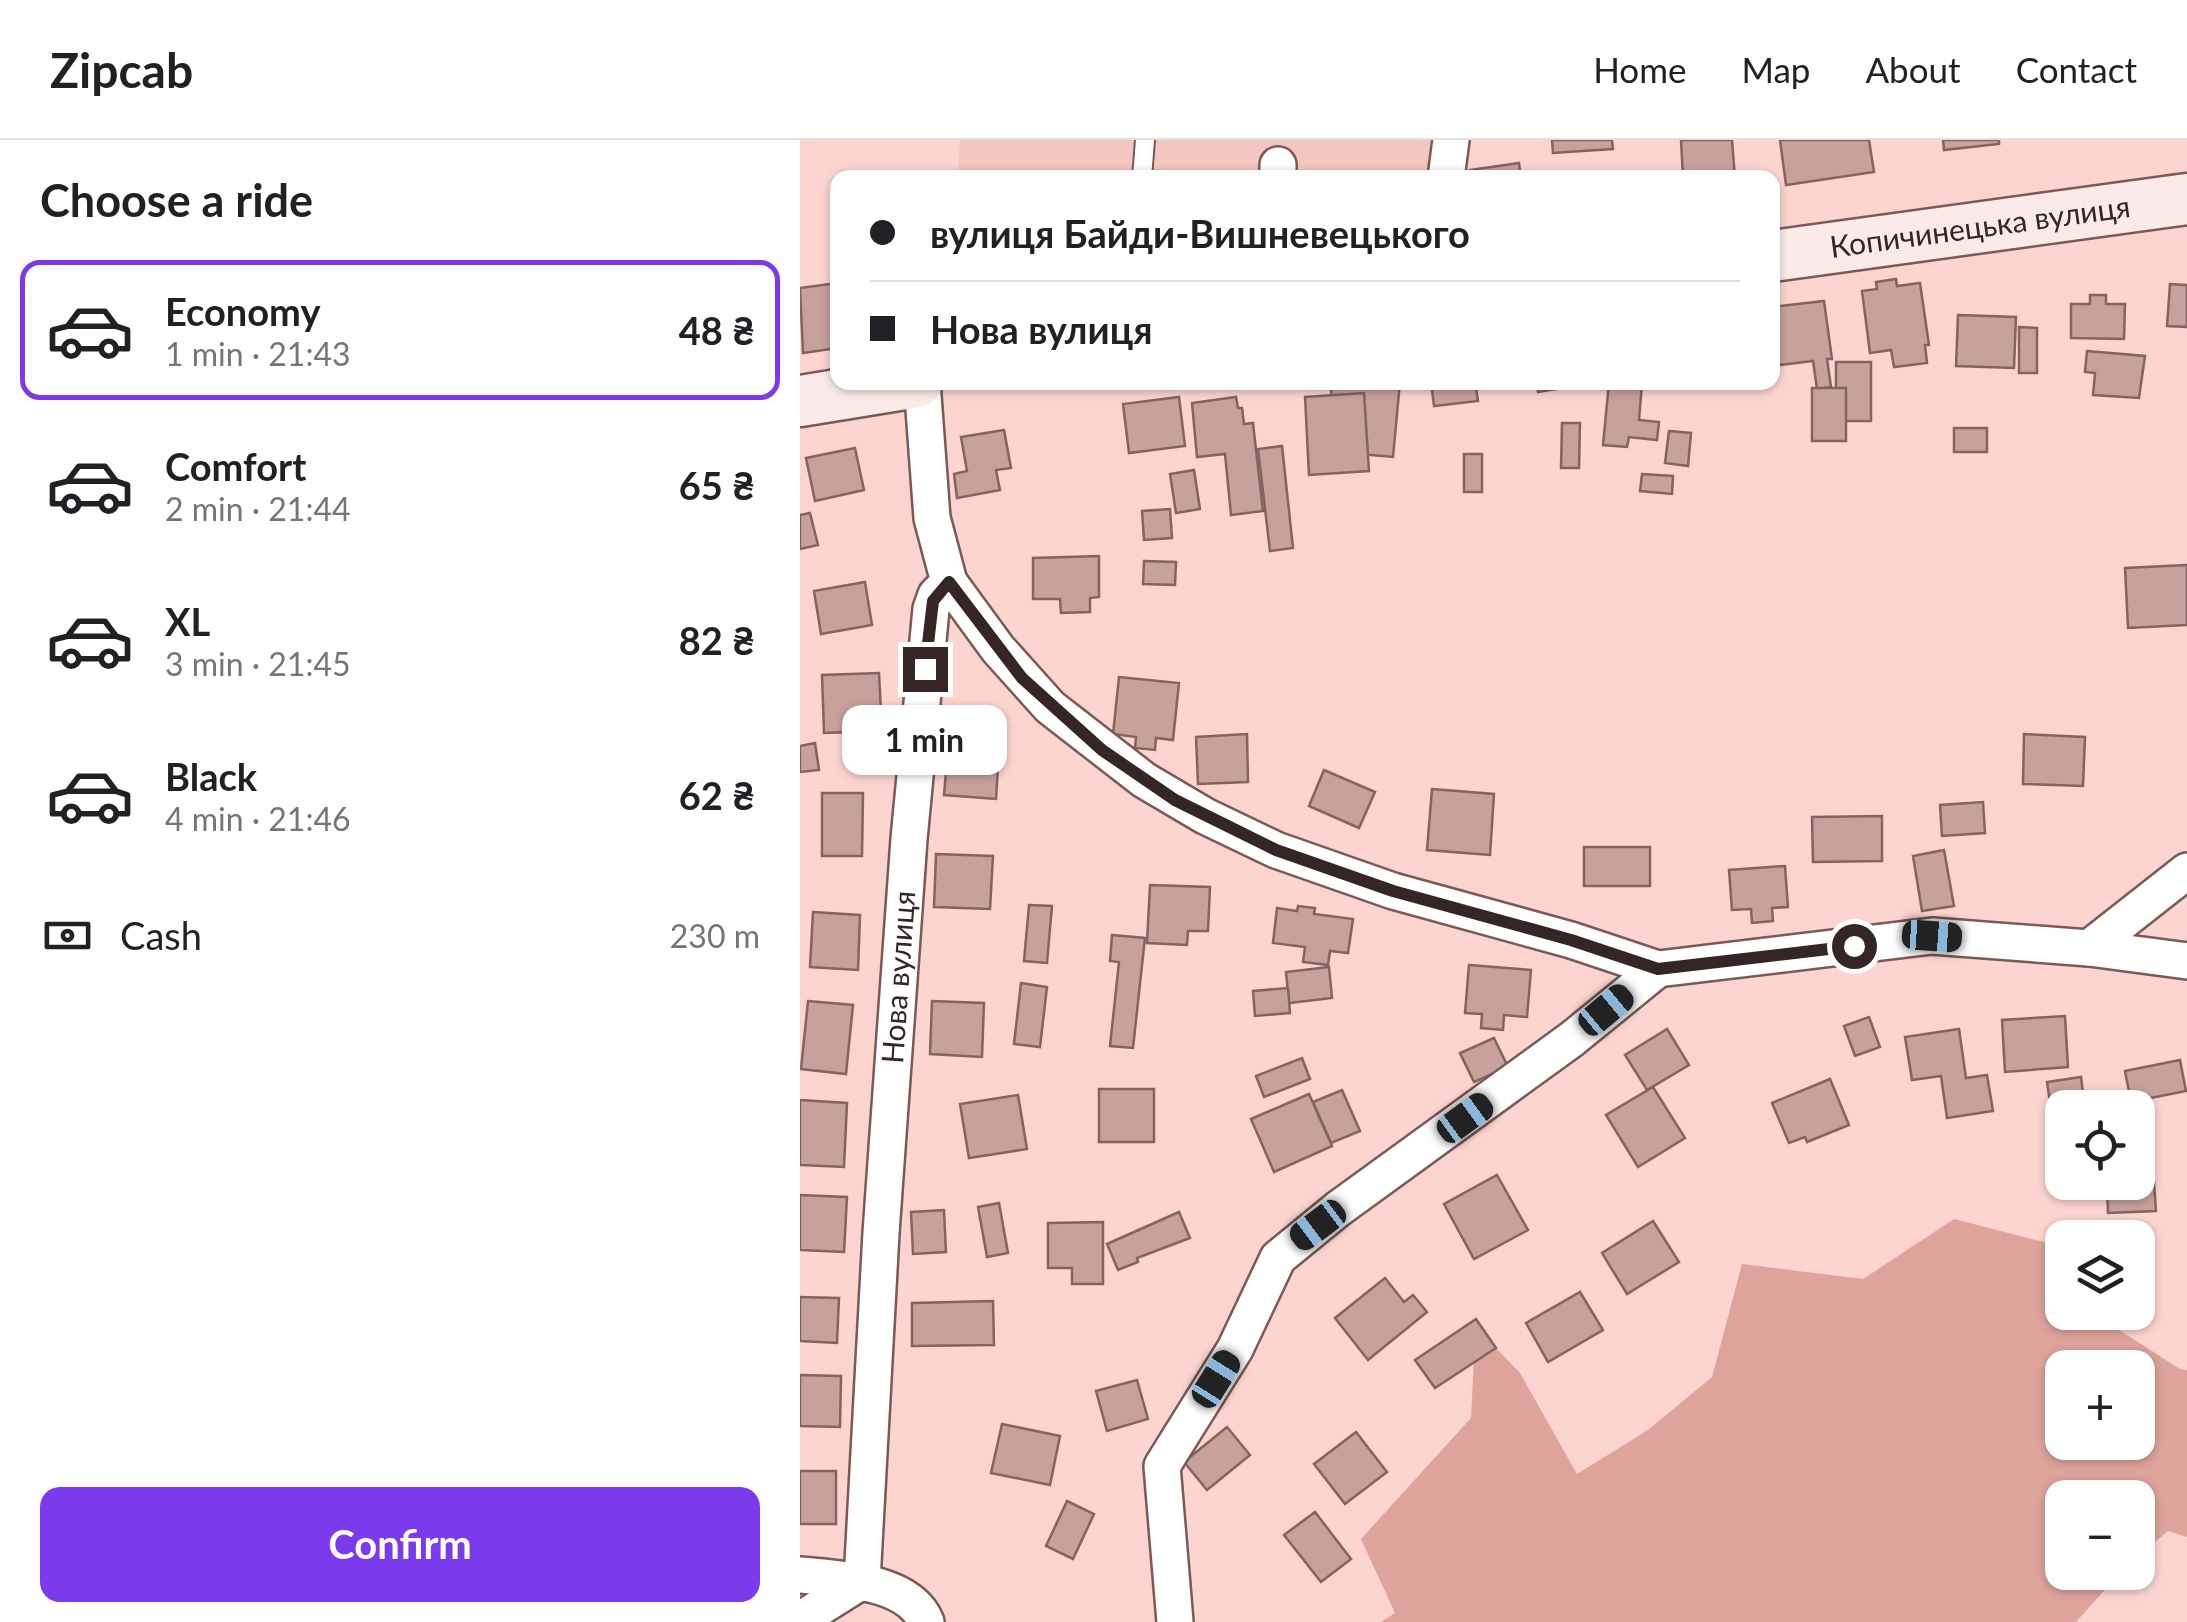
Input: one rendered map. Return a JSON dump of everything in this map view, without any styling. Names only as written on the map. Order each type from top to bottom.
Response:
[{"type":"main road","name":"Копичинецька вулиця","points":[[1780,255],[2187,199]]},
{"type":"main road","points":[[800,400],[867,390]]},
{"type":"street","points":[[1447,170],[1451,140]]},
{"type":"street","points":[[921,390],[932,518],[949,582],[998,649],[1050,706],[1102,750],[1175,800],[1239,833],[1330,871],[1658,969],[1932,936],[2187,960]]},
{"type":"street","name":"Нова вулиця","points":[[862,1582],[881,1233],[909,839],[931,609],[936,596],[949,582]]},
{"type":"street","points":[[2090,948],[2187,870]]},
{"type":"street","points":[[1175,1622],[1162,1466],[1235,1350],[1278,1258],[1572,1039],[1658,969]]},
{"type":"street","points":[[800,1575],[862,1582],[907,1598],[926,1622]]},
{"type":"street","points":[[800,1620],[862,1582]]},
{"type":"lane","points":[[1143,170],[1145,140]]},
{"type":"shaded area","points":[[960,140],[1436,140],[1432,170],[958,170]]},
{"type":"shaded area","points":[[1954,1219],[2044,1242],[2045,1330],[2119,1330],[2150,1350],[2045,1350],[2045,1460],[2155,1460],[2155,1353],[2187,1370],[2187,1537],[2168,1531],[2155,1542],[2155,1480],[2045,1480],[2045,1590],[2105,1590],[2076,1622],[1381,1622],[1395,1613],[1361,1539],[1471,1418],[1476,1319],[1520,1373],[1577,1474],[1648,1430],[1712,1377],[1742,1264],[1863,1279]]},
{"type":"building","points":[[1552,140],[1612,140],[1613,149],[1553,153]]},
{"type":"building","points":[[1681,140],[1732,140],[1734,170],[1683,170]]},
{"type":"building","points":[[1780,140],[1869,140],[1874,172],[1786,185]]},
{"type":"building","points":[[1943,140],[1999,140],[1999,144],[1944,150]]},
{"type":"building","points":[[1519,163],[1520,170],[1470,170]]},
{"type":"building","points":[[1896,279],[1897,286],[1920,283],[1929,345],[1925,345],[1927,363],[1894,367],[1891,350],[1870,353],[1862,291],[1877,289],[1876,282]]},
{"type":"building","points":[[830,284],[830,349],[803,353],[800,288]]},
{"type":"building","points":[[2170,284],[2187,285],[2187,327],[2167,326]]},
{"type":"building","points":[[2090,295],[2106,295],[2106,304],[2125,304],[2124,339],[2071,338],[2071,304],[2090,304]]},
{"type":"building","points":[[1824,301],[1832,359],[1827,359],[1831,387],[1817,389],[1813,361],[1780,365],[1780,306]]},
{"type":"building","points":[[1958,315],[2016,317],[2014,368],[1956,366]]},
{"type":"building","points":[[2019,327],[2037,328],[2037,373],[2019,373]]},
{"type":"building","points":[[2087,351],[2145,356],[2139,398],[2093,395],[2095,373],[2085,372]]},
{"type":"building","points":[[1836,362],[1871,362],[1871,421],[1836,421]]},
{"type":"building","points":[[1812,388],[1846,388],[1846,441],[1812,441]]},
{"type":"building","points":[[1331,390],[1399,390],[1393,457],[1326,451]]},
{"type":"building","points":[[1432,390],[1476,390],[1478,401],[1434,406]]},
{"type":"building","points":[[1608,390],[1642,390],[1639,420],[1659,422],[1657,440],[1629,437],[1627,447],[1603,445]]},
{"type":"building","points":[[1364,393],[1369,471],[1309,475],[1305,397]]},
{"type":"building","points":[[1179,397],[1185,446],[1129,453],[1123,404]]},
{"type":"building","points":[[1236,397],[1244,424],[1253,423],[1263,511],[1231,515],[1225,454],[1197,457],[1192,403]]},
{"type":"building","points":[[1562,423],[1580,423],[1579,468],[1561,468]]},
{"type":"building","points":[[1954,428],[1987,428],[1987,452],[1954,452]]},
{"type":"building","points":[[1004,430],[1011,468],[996,470],[1000,490],[957,498],[954,474],[967,471],[961,437]]},
{"type":"building","points":[[1669,431],[1691,433],[1688,466],[1665,463]]},
{"type":"building","points":[[1282,446],[1293,548],[1270,551],[1258,449]]},
{"type":"building","points":[[855,448],[864,490],[815,501],[806,458]]},
{"type":"building","points":[[1464,454],[1482,454],[1482,492],[1464,492]]},
{"type":"building","points":[[1194,470],[1200,509],[1176,513],[1170,474]]},
{"type":"building","points":[[1642,474],[1673,476],[1672,494],[1640,491]]},
{"type":"building","points":[[1170,509],[1172,538],[1144,540],[1142,511]]},
{"type":"building","points":[[810,513],[818,545],[800,549],[800,515]]},
{"type":"building","points":[[1099,556],[1099,597],[1090,598],[1090,612],[1061,613],[1060,599],[1033,599],[1033,558]]},
{"type":"building","points":[[1144,561],[1176,562],[1175,585],[1143,584]]},
{"type":"building","points":[[2187,565],[2187,625],[2128,628],[2125,568]]},
{"type":"building","points":[[865,582],[872,625],[821,634],[814,591]]},
{"type":"building","points":[[879,673],[882,731],[824,733],[822,675]]},
{"type":"building","points":[[1119,677],[1179,683],[1173,740],[1156,738],[1155,750],[1135,748],[1136,737],[1113,734]]},
{"type":"building","points":[[1247,734],[1248,782],[1198,784],[1196,737]]},
{"type":"building","points":[[2024,734],[2085,737],[2083,786],[2023,784]]},
{"type":"building","points":[[815,743],[819,770],[800,772],[800,746]]},
{"type":"building","points":[[948,748],[999,751],[996,799],[944,795]]},
{"type":"building","points":[[1324,770],[1375,792],[1359,828],[1309,806]]},
{"type":"building","points":[[1432,789],[1494,794],[1490,855],[1427,850]]},
{"type":"building","points":[[822,793],[863,793],[862,856],[822,856]]},
{"type":"building","points":[[1983,802],[1985,833],[1942,836],[1940,805]]},
{"type":"building","points":[[1882,816],[1882,861],[1813,862],[1812,817]]},
{"type":"building","points":[[1584,847],[1650,847],[1650,886],[1584,886]]},
{"type":"building","points":[[1944,850],[1954,906],[1922,911],[1913,856]]},
{"type":"building","points":[[936,854],[993,856],[990,909],[934,907]]},
{"type":"building","points":[[1785,866],[1788,907],[1772,908],[1773,921],[1752,923],[1751,909],[1732,910],[1729,870]]},
{"type":"building","points":[[1150,885],[1210,887],[1208,931],[1188,931],[1187,945],[1147,943]]},
{"type":"building","points":[[1029,905],[1052,906],[1047,963],[1024,961]]},
{"type":"building","points":[[1298,906],[1315,908],[1314,914],[1353,919],[1348,953],[1330,951],[1328,965],[1303,962],[1305,947],[1273,943],[1277,908],[1297,911]]},
{"type":"building","points":[[813,912],[860,915],[858,970],[810,967]]},
{"type":"building","points":[[1112,935],[1145,938],[1133,1048],[1110,1046],[1119,962],[1110,961]]},
{"type":"building","points":[[1469,965],[1531,970],[1527,1017],[1504,1015],[1503,1030],[1481,1028],[1482,1014],[1465,1013]]},
{"type":"building","points":[[1329,967],[1332,998],[1289,1003],[1286,972]]},
{"type":"building","points":[[1021,983],[1047,987],[1040,1047],[1014,1044]]},
{"type":"building","points":[[1288,988],[1290,1013],[1255,1016],[1253,991]]},
{"type":"building","points":[[808,1001],[853,1005],[846,1074],[801,1069]]},
{"type":"building","points":[[932,1001],[984,1003],[982,1057],[930,1054]]},
{"type":"building","points":[[2065,1016],[2068,1067],[2005,1072],[2002,1020]]},
{"type":"building","points":[[1869,1017],[1880,1047],[1855,1056],[1844,1026]]},
{"type":"building","points":[[1667,1029],[1689,1065],[1647,1090],[1625,1055]]},
{"type":"building","points":[[1959,1029],[1966,1078],[1987,1075],[1993,1111],[1947,1118],[1941,1076],[1912,1080],[1905,1037]]},
{"type":"building","points":[[1494,1038],[1508,1067],[1474,1082],[1460,1053]]},
{"type":"building","points":[[1302,1058],[1310,1079],[1264,1097],[1256,1076]]},
{"type":"building","points":[[2180,1060],[2186,1091],[2155,1097],[2155,1090],[2129,1090],[2125,1071]]},
{"type":"building","points":[[2081,1077],[2083,1090],[2048,1090],[2047,1082]]},
{"type":"building","points":[[1830,1079],[1849,1125],[1807,1142],[1805,1137],[1789,1143],[1772,1103]]},
{"type":"building","points":[[1653,1087],[1685,1138],[1638,1167],[1606,1115]]},
{"type":"building","points":[[1099,1089],[1154,1089],[1154,1142],[1099,1142]]},
{"type":"building","points":[[1342,1090],[1360,1131],[1331,1143],[1313,1102]]},
{"type":"building","points":[[1309,1094],[1332,1146],[1274,1172],[1251,1119]]},
{"type":"building","points":[[1018,1095],[1027,1149],[969,1158],[960,1104]]},
{"type":"building","points":[[800,1100],[847,1103],[844,1167],[800,1165]]},
{"type":"building","points":[[1497,1175],[1528,1230],[1474,1259],[1444,1204]]},
{"type":"building","points":[[800,1195],[847,1197],[844,1252],[800,1250]]},
{"type":"building","points":[[2155,1196],[2156,1211],[2108,1213],[2108,1200],[2155,1200]]},
{"type":"building","points":[[999,1203],[1008,1253],[987,1257],[978,1207]]},
{"type":"building","points":[[944,1210],[946,1252],[913,1254],[911,1212]]},
{"type":"building","points":[[1179,1212],[1190,1238],[1137,1258],[1138,1262],[1118,1270],[1107,1244]]},
{"type":"building","points":[[1653,1221],[1679,1262],[1627,1294],[1602,1253]]},
{"type":"building","points":[[1103,1222],[1103,1284],[1072,1284],[1072,1268],[1048,1268],[1048,1223]]},
{"type":"building","points":[[1385,1278],[1404,1302],[1413,1295],[1427,1312],[1368,1360],[1335,1318]]},
{"type":"building","points":[[1580,1292],[1603,1330],[1548,1362],[1526,1323]]},
{"type":"building","points":[[800,1297],[839,1298],[837,1343],[800,1341]]},
{"type":"building","points":[[993,1301],[994,1345],[912,1346],[912,1303]]},
{"type":"building","points":[[1476,1319],[1496,1348],[1435,1388],[1415,1360]]},
{"type":"building","points":[[800,1375],[841,1376],[840,1427],[800,1426]]},
{"type":"building","points":[[1137,1380],[1148,1419],[1107,1431],[1096,1391]]},
{"type":"building","points":[[1002,1424],[1060,1436],[1050,1485],[991,1473]]},
{"type":"building","points":[[1227,1427],[1250,1455],[1207,1490],[1184,1462]]},
{"type":"building","points":[[1356,1432],[1387,1472],[1345,1504],[1314,1464]]},
{"type":"building","points":[[800,1471],[836,1471],[836,1524],[800,1524]]},
{"type":"building","points":[[1067,1501],[1094,1514],[1073,1559],[1046,1546]]},
{"type":"building","points":[[1315,1512],[1351,1559],[1321,1582],[1284,1535]]},
{"type":"route","points":[[925,669],[933,601],[949,582],[1022,678],[1102,750],[1175,800],[1276,850],[1393,891],[1571,940],[1658,969],[1854,946]]}]
